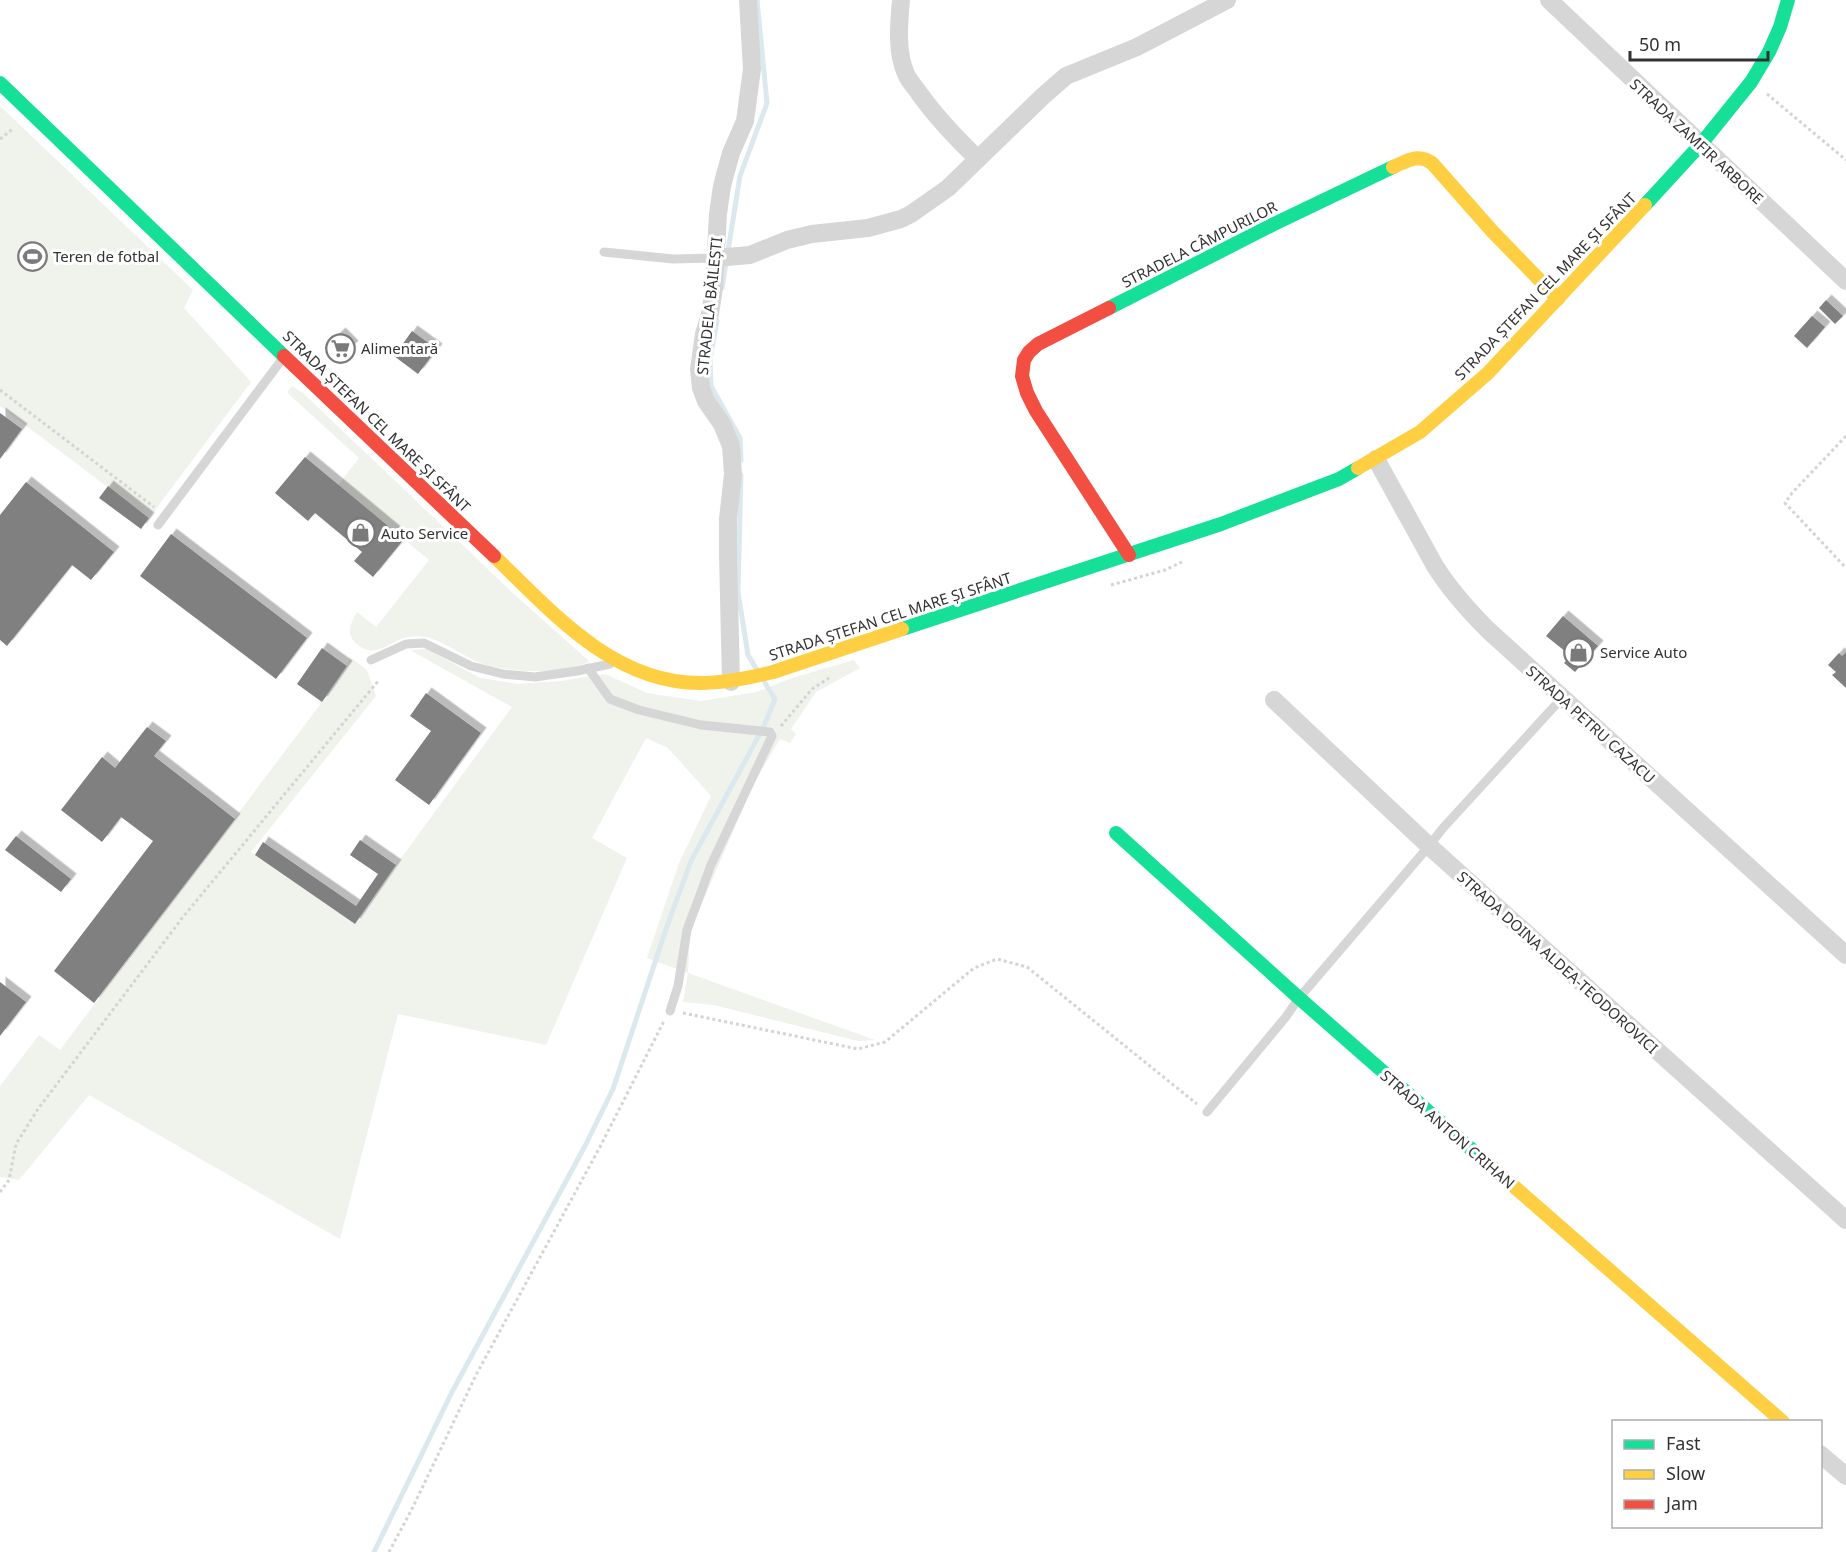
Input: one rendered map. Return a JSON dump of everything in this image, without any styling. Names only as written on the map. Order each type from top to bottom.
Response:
[{"type":"main road","name":"STRADA ȘTEFAN CEL MARE ȘI SFÂNT","points":[[0,83],[550,610],[604,654],[618,662],[648,676],[667,681],[701,684],[738,681],[772,672],[1221,524],[1340,479],[1420,432],[1488,373],[1701,144],[1750,82],[1769,52],[1788,0]]},
{"type":"main road","name":"STRADELA CÂMPURILOR","points":[[1129,555],[1024,389],[1020,372],[1022,363],[1029,350],[1038,344],[1274,224],[1419,156],[1435,166],[1492,231],[1558,299]]},
{"type":"main road","name":"STRADA ANTON CRIHAN","points":[[1116,833],[1299,998],[1781,1420]]},
{"type":"street","name":"STRADELA BĂILEȘTI","points":[[738,681],[728,554],[728,519],[733,474],[731,446],[722,424],[706,401],[701,388],[699,369],[714,288],[722,186],[731,153],[745,121],[748,100],[752,69],[748,0]]},
{"type":"street","points":[[901,0],[899,39],[906,75],[952,135],[978,159]]},
{"type":"street","points":[[715,258],[759,253],[788,240],[812,234],[868,228],[912,214],[948,188],[1066,76],[1137,47],[1227,0]]},
{"type":"street","name":"STRADA ZAMFIR ARBORE","points":[[1549,0],[1846,281]]},
{"type":"street","name":"STRADA PETRU CAZACU","points":[[1376,459],[1446,582],[1488,630],[1846,955]]},
{"type":"street","name":"STRADA DOINA ALDEA-TEODOROVICI","points":[[1274,700],[1429,846],[1846,1220]]},
{"type":"street","points":[[1822,1455],[1846,1476]]},
{"type":"lane","points":[[604,252],[673,259],[715,258]]},
{"type":"lane","points":[[158,525],[285,356]]},
{"type":"lane","points":[[371,660],[406,644],[424,643],[471,666],[503,674],[535,677],[618,662]]},
{"type":"lane","points":[[588,669],[610,699],[639,710],[701,725],[770,732],[772,736],[711,865],[687,930],[678,986],[670,1011]]},
{"type":"lane","points":[[1207,1112],[1299,998],[1443,828],[1562,698]]},
{"type":"path","points":[[1750,82],[1846,160]]},
{"type":"path","points":[[0,390],[165,515]]},
{"type":"path","points":[[1846,436],[1798,485],[1785,503],[1846,568]]},
{"type":"path","points":[[0,1192],[9,1180],[16,1144],[38,1109],[183,916],[379,680]]},
{"type":"path","points":[[389,1552],[476,1375],[601,1145],[670,1011],[858,1049],[885,1042],[974,968],[998,959],[1027,967],[1207,1112]]},
{"type":"shaded area","points":[[0,106],[193,290],[184,308],[251,382],[149,518],[0,406]]},
{"type":"shaded area","points":[[292,386],[303,393],[516,596],[589,661],[580,666],[552,671],[504,669],[480,663],[440,642],[424,637],[408,637],[373,650],[367,650],[356,643],[350,631],[357,612],[376,627],[429,560],[338,485],[359,458],[287,392]]},
{"type":"shaded area","points":[[427,649],[480,678],[518,684],[561,681],[605,674],[647,693],[701,701],[756,692],[792,678],[854,660],[860,668],[816,692],[791,729],[796,734],[790,743],[780,739],[754,783],[690,931],[688,973],[647,958],[679,863],[711,796],[668,748],[646,738],[592,838],[627,858],[546,1045],[398,1014],[340,1239],[89,1095],[19,1180],[0,1177],[0,1086],[39,1035],[60,1050],[322,702],[347,666],[350,657],[367,670],[376,696],[251,852],[355,924],[512,707],[410,650]]},
{"type":"shaded area","points":[[688,973],[875,1040],[858,1041],[714,1005],[683,1002]]},
{"type":"building","points":[[1826,300],[1843,316],[1835,324],[1819,308]]},
{"type":"building","points":[[1812,316],[1825,327],[1807,348],[1794,336]]},
{"type":"building","points":[[412,331],[437,349],[418,374],[394,356]]},
{"type":"building","points":[[340,333],[353,346],[338,361],[325,348]]},
{"type":"building","points":[[0,413],[22,429],[0,459]]},
{"type":"building","points":[[305,457],[404,539],[373,577],[354,561],[362,552],[315,513],[308,521],[275,493]]},
{"type":"building","points":[[26,482],[114,552],[91,580],[72,565],[7,646],[0,640],[0,515]]},
{"type":"building","points":[[108,486],[149,518],[141,529],[99,498]]},
{"type":"building","points":[[171,534],[307,638],[276,679],[140,576]]},
{"type":"building","points":[[1563,616],[1598,646],[1575,672],[1564,663],[1569,658],[1566,652],[1546,636]]},
{"type":"building","points":[[322,648],[347,666],[322,702],[297,684]]},
{"type":"building","points":[[1846,652],[1846,688],[1832,675],[1836,672],[1828,665],[1839,653],[1842,656]]},
{"type":"building","points":[[426,693],[481,733],[429,805],[395,780],[431,731],[410,716]]},
{"type":"building","points":[[147,727],[166,741],[154,756],[235,819],[94,1003],[54,971],[153,841],[121,817],[102,842],[61,810],[102,757],[115,768]]},
{"type":"building","points":[[16,836],[71,879],[61,892],[5,850]]},
{"type":"building","points":[[360,840],[396,865],[355,924],[255,855],[263,842],[356,906],[378,874],[350,855]]},
{"type":"building","points":[[0,982],[26,1002],[0,1036]]},
{"type":"waterway","points":[[722,288],[740,176],[767,103],[757,0]]},
{"type":"waterway","points":[[717,321],[710,359],[711,386],[740,438],[741,460]]},
{"type":"waterway","points":[[741,475],[738,592],[748,655],[757,670]]},
{"type":"waterway","points":[[374,1552],[452,1392],[585,1146],[613,1089],[691,861],[764,726],[775,699],[765,683]]},
{"type":"traffic: fast","points":[[1645,205],[1701,144],[1751,82],[1769,52],[1788,0]]},
{"type":"traffic: fast","points":[[0,83],[284,356]]},
{"type":"traffic: fast","points":[[1109,308],[1274,224],[1393,167]]},
{"type":"traffic: fast","points":[[902,629],[1221,524],[1339,479],[1358,468]]},
{"type":"traffic: fast","points":[[1116,833],[1494,1169]]},
{"type":"traffic: slow","points":[[1393,167],[1417,158],[1432,163],[1492,231],[1558,299]]},
{"type":"traffic: slow","points":[[1358,468],[1420,432],[1488,373],[1645,205]]},
{"type":"traffic: slow","points":[[494,556],[586,641],[612,658],[639,671],[669,680],[709,683],[755,676],[902,629]]},
{"type":"traffic: slow","points":[[1494,1169],[1781,1420]]},
{"type":"traffic: jam","points":[[1109,308],[1038,344],[1024,360],[1022,376],[1036,411],[1129,555]]},
{"type":"traffic: jam","points":[[284,356],[494,556]]},
{"type":"place","name":"Teren de fotbal","points":[[32,256]]},
{"type":"place","name":"Alimentară","points":[[340,348]]},
{"type":"place","name":"Auto Service","points":[[360,533]]},
{"type":"place","name":"Service Auto","points":[[1579,652]]}]
